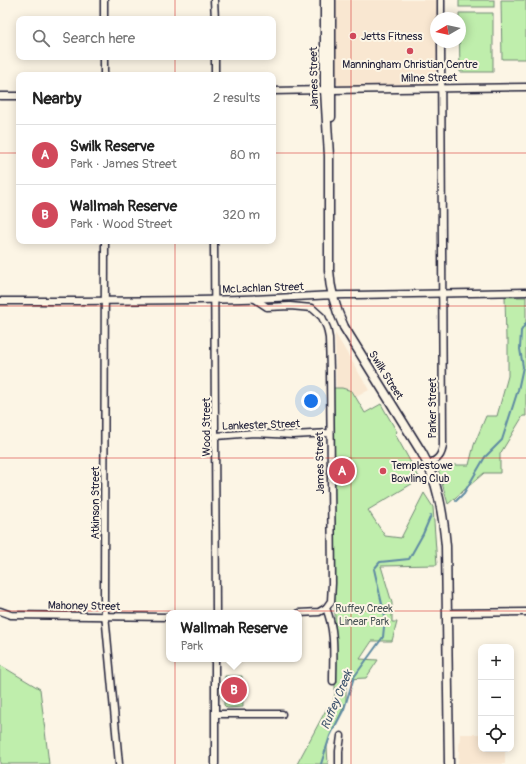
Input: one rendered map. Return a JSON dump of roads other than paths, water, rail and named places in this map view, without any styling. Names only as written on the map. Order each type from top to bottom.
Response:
[{"type":"main road","name":"James Street","points":[[325,0],[328,9],[329,270],[332,295]]},
{"type":"main road","name":"James Street","points":[[328,9],[331,0]]},
{"type":"main road","name":"Swilk Street","points":[[332,295],[338,316],[428,464]]},
{"type":"main road","points":[[428,464],[444,519],[446,546],[449,764]]},
{"type":"street","points":[[104,0],[104,16]]},
{"type":"street","points":[[214,0],[215,16]]},
{"type":"street","points":[[441,0],[441,12]]},
{"type":"street","name":"Parker Street","points":[[428,464],[437,460],[442,453],[443,445],[441,48]]},
{"type":"street","points":[[104,60],[104,72]]},
{"type":"street","points":[[215,60],[215,72]]},
{"type":"street","name":"Milne Street","points":[[276,91],[526,87]]},
{"type":"street","points":[[0,96],[16,96]]},
{"type":"street","name":"Atkinson Street","points":[[105,244],[104,603],[119,764]]},
{"type":"street","name":"Wood Street","points":[[214,244],[216,610]]},
{"type":"street","name":"McLachlan Street","points":[[0,301],[215,300],[340,294],[526,292]]},
{"type":"street","name":"James Street","points":[[255,299],[267,307],[289,306],[312,308],[319,313],[324,320],[329,338],[332,594],[329,605],[326,608]]},
{"type":"street","name":"Lankester Street","points":[[216,436],[254,433],[294,435],[317,432],[330,433]]},
{"type":"street","points":[[302,613],[319,612],[326,608],[331,619],[334,636],[333,681]]},
{"type":"street","name":"Mahoney Street","points":[[0,611],[11,615],[166,617]]},
{"type":"street","points":[[447,613],[526,612]]},
{"type":"street","points":[[215,662],[215,764]]},
{"type":"street","points":[[216,714],[282,714]]},
{"type":"street","points":[[339,764],[341,736]]},
{"type":"waterway","name":"Ruffey Creek","points":[[456,501],[464,493],[485,457],[502,440],[518,390],[523,367],[520,349],[521,331],[526,323]]},
{"type":"waterway","name":"Ruffey Creek","points":[[321,764],[330,736],[344,709],[354,677],[383,637],[385,617],[374,569],[380,562],[409,559],[423,534],[431,515]]},
{"type":"place","name":"Jetts Fitness","points":[[353,36]]},
{"type":"place","name":"Manningham Christian Centre","points":[[410,51]]},
{"type":"place","name":"Swilk Reserve","points":[[342,471]]},
{"type":"place","name":"Templestowe Bowling Club","points":[[383,471]]},
{"type":"place","name":"Wallmah Reserve","points":[[234,690]]},
{"type":"park label","name":"Ruffey Creek Linear Park","points":[[364,614]]}]
